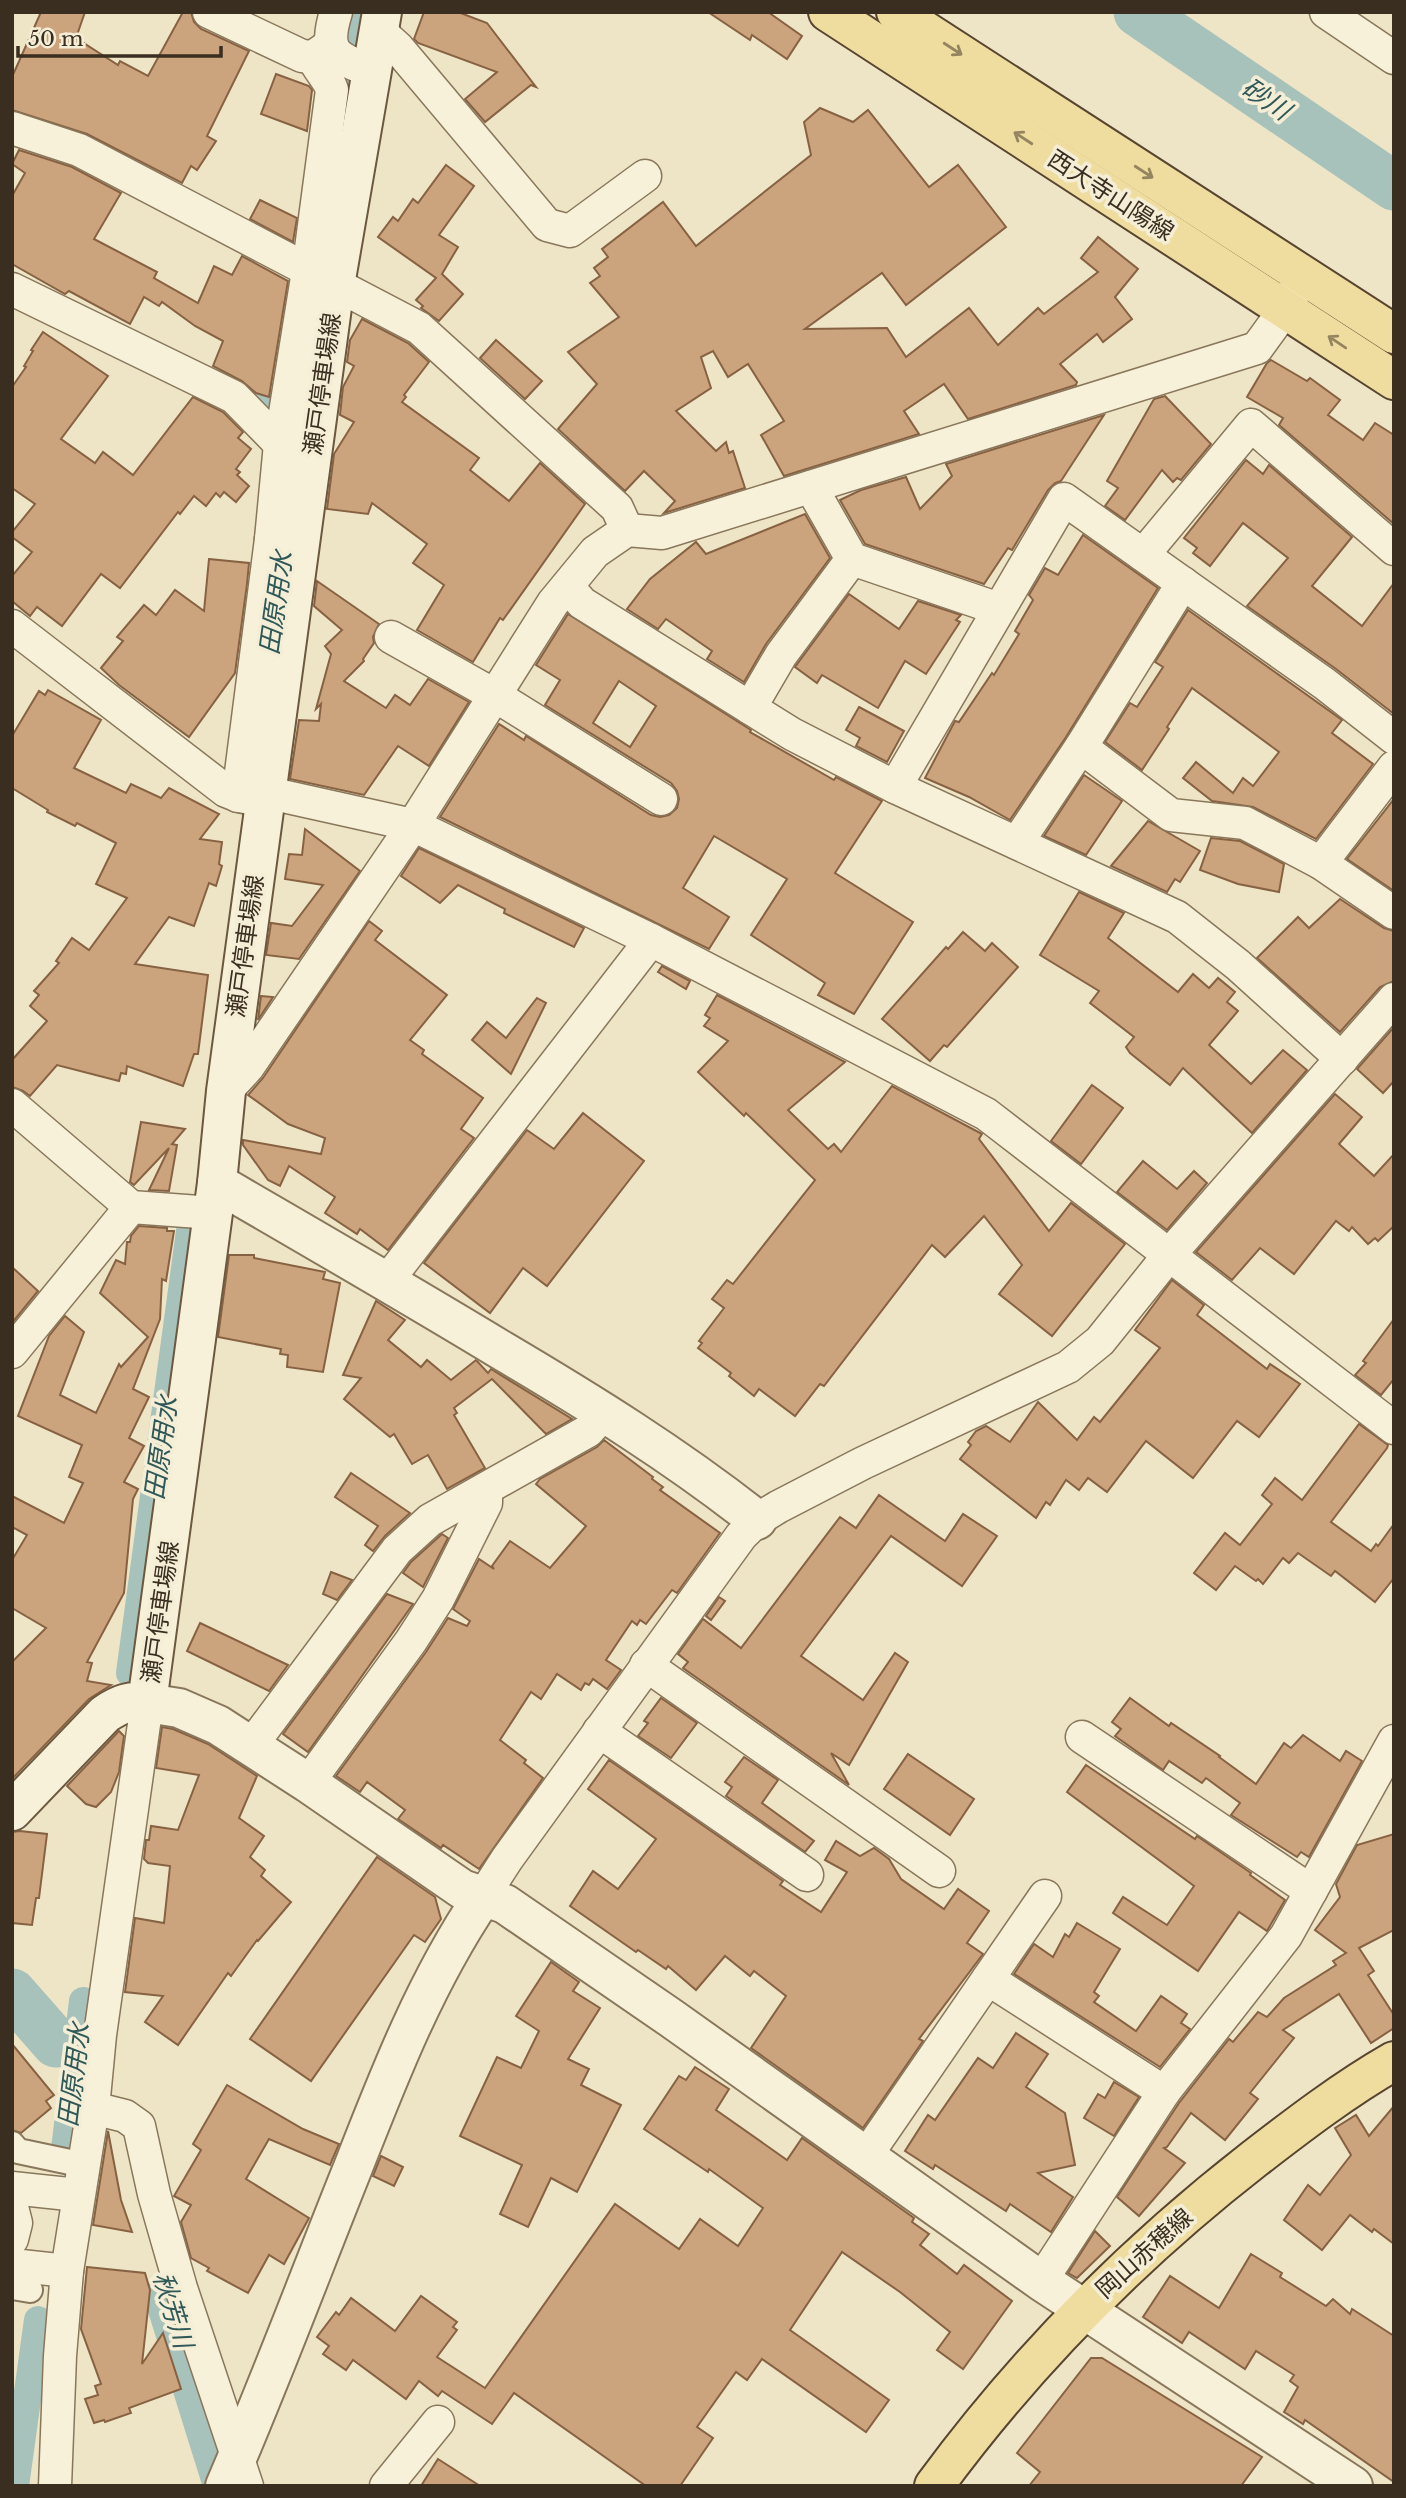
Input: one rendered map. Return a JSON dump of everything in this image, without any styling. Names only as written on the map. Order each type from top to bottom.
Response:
[{"type":"main road","name":"西大寺山陽線","points":[[828,12],[1394,380]]},
{"type":"main road","name":"西大寺山陽線","points":[[895,12],[1394,334]]},
{"type":"main road","name":"岡山赤穂線","points":[[934,2486],[1002,2397],[1083,2309],[1149,2246],[1216,2189],[1296,2127],[1394,2061]]},
{"type":"street","points":[[209,12],[302,56],[341,58]]},
{"type":"street","points":[[336,12],[331,29],[341,58]]},
{"type":"street","points":[[1326,12],[1394,58]]},
{"type":"street","points":[[380,21],[398,48],[547,225],[570,231],[645,176]]},
{"type":"street","name":"瀬戸停車場線","points":[[12,1811],[105,1714],[120,1704],[134,1700],[148,1703],[215,1198],[252,798],[322,278],[341,58],[380,21]]},
{"type":"street","points":[[286,540],[280,443],[322,278],[332,90],[329,79],[318,69],[341,58]]},
{"type":"street","points":[[12,128],[79,150],[419,328],[617,508],[627,530]]},
{"type":"street","points":[[226,1091],[248,1067],[413,825],[553,603],[595,552],[627,530],[662,533],[1257,348],[1286,308],[1303,274]]},
{"type":"street","points":[[12,289],[234,397],[280,443]]},
{"type":"street","points":[[1143,555],[1251,425],[1394,549]]},
{"type":"street","points":[[811,487],[852,559],[999,609]]},
{"type":"street","points":[[895,787],[1064,499],[1325,684],[1394,738]]},
{"type":"street","points":[[750,708],[781,655],[852,559]]},
{"type":"street","points":[[1017,843],[1081,747],[1182,583]]},
{"type":"street","points":[[568,587],[582,603],[792,734],[895,787],[1177,916],[1238,965],[1342,1059]]},
{"type":"street","points":[[12,626],[226,791],[252,798],[278,795],[413,825],[650,940],[986,1114],[1394,1427]]},
{"type":"street","points":[[391,637],[494,695],[660,799]]},
{"type":"street","points":[[1081,747],[1171,815],[1245,823],[1321,863],[1394,913]]},
{"type":"street","points":[[1321,863],[1394,767]]},
{"type":"street","points":[[387,1281],[650,940]]},
{"type":"street","points":[[236,2477],[393,2066],[425,1996],[462,1927],[646,1665],[741,1536],[757,1520],[863,1463],[1068,1367],[1100,1341],[1168,1255],[1394,999]]},
{"type":"street","points":[[12,1105],[131,1207]]},
{"type":"street","points":[[12,1352],[131,1207],[215,1198],[387,1281],[605,1412],[757,1520]]},
{"type":"street","points":[[251,1746],[397,1550],[430,1520],[588,1431],[605,1412]]},
{"type":"street","points":[[308,1783],[411,1641],[438,1599],[486,1503],[486,1490]]},
{"type":"street","points":[[646,1665],[939,1871]]},
{"type":"street","points":[[55,2486],[60,2356],[67,2271],[93,2108],[100,2035],[148,1703],[179,1708],[218,1725],[462,1889],[505,1904],[1041,2281],[1353,2486]]},
{"type":"street","points":[[599,1731],[807,1875]]},
{"type":"street","points":[[1082,1737],[1311,1891]]},
{"type":"street","points":[[1041,2281],[1164,2092],[1286,1936],[1394,1741]]},
{"type":"street","points":[[866,2156],[1045,1896]]},
{"type":"street","points":[[988,1979],[1164,2092]]},
{"type":"street","points":[[93,2108],[125,2116],[139,2126],[154,2194],[236,2477]]},
{"type":"street","points":[[12,2144],[18,2151],[71,2162]]},
{"type":"street","points":[[12,2188],[78,2194]]},
{"type":"street","points":[[12,2207],[16,2223],[12,2239]]},
{"type":"street","points":[[18,2281],[67,2271]]},
{"type":"street","points":[[386,2486],[438,2422]]},
{"type":"building","points":[[41,12],[85,12],[76,38],[118,65],[120,61],[148,76],[183,12],[191,12],[194,22],[201,29],[249,51],[207,136],[216,141],[197,170],[191,166],[182,183],[87,134],[12,110],[12,77]]},
{"type":"building","points":[[424,12],[458,12],[487,23],[536,87],[531,85],[485,122],[465,99],[497,72],[418,43],[414,39]]},
{"type":"building","points":[[708,12],[768,12],[802,36],[787,59],[752,35],[750,40]]},
{"type":"building","points":[[276,74],[309,86],[312,90],[307,131],[261,114]]},
{"type":"building","points":[[820,108],[853,122],[868,110],[929,187],[958,165],[1006,227],[906,305],[882,273],[805,329],[887,328],[906,357],[969,308],[998,345],[1038,308],[1044,314],[1098,272],[1081,258],[1098,237],[1138,269],[1115,297],[1132,319],[1103,342],[1097,334],[1060,364],[1077,382],[1076,385],[968,419],[944,384],[904,411],[919,434],[784,476],[761,435],[784,421],[748,364],[728,377],[713,351],[701,357],[711,388],[676,411],[716,451],[726,442],[729,453],[733,451],[745,488],[664,513],[675,501],[644,471],[625,491],[558,429],[597,384],[568,352],[619,317],[590,283],[600,276],[594,268],[608,257],[602,249],[663,202],[696,246],[811,155],[804,122]]},
{"type":"building","points":[[19,150],[72,167],[121,193],[94,239],[157,272],[154,278],[198,303],[214,266],[232,275],[242,256],[288,281],[269,397],[256,393],[242,381],[213,366],[223,341],[195,326],[162,302],[159,306],[144,297],[130,324],[69,291],[65,294],[12,264],[12,196],[25,173],[12,164]]},
{"type":"building","points":[[446,165],[474,186],[439,235],[458,247],[442,274],[463,294],[439,321],[421,308],[423,306],[416,300],[436,278],[378,237],[393,217],[398,221],[413,199],[418,203]]},
{"type":"building","points":[[260,200],[297,218],[293,242],[250,219]]},
{"type":"building","points":[[362,319],[408,343],[429,362],[404,395],[406,397],[402,402],[479,458],[470,470],[509,501],[540,463],[585,504],[503,620],[500,618],[473,662],[417,630],[444,585],[413,563],[427,544],[372,503],[368,514],[327,509],[334,454],[354,422],[340,415],[343,387],[354,366],[347,362],[350,340]]},
{"type":"building","points":[[43,332],[108,376],[61,439],[95,463],[103,452],[133,475],[193,397],[223,412],[243,432],[238,438],[251,449],[236,469],[240,472],[237,475],[249,486],[236,502],[224,492],[220,497],[216,493],[206,506],[194,496],[180,514],[178,512],[120,588],[101,574],[62,626],[37,607],[30,616],[12,601],[12,576],[32,552],[12,537],[12,532],[35,504],[12,488],[12,387],[26,367],[24,366],[33,351],[31,350]]},
{"type":"building","points":[[496,340],[542,381],[525,399],[480,358]]},
{"type":"building","points":[[1271,360],[1307,381],[1310,378],[1340,400],[1328,415],[1363,440],[1375,423],[1394,435],[1394,524],[1279,425],[1283,418],[1247,397]]},
{"type":"building","points":[[1165,396],[1211,444],[1181,480],[1177,478],[1173,482],[1162,470],[1125,520],[1105,506],[1118,488],[1107,481],[1154,399]]},
{"type":"building","points":[[1104,415],[1061,481],[1048,490],[1012,550],[1008,548],[984,584],[865,544],[840,500],[861,490],[906,477],[920,509],[952,476],[946,464]]},
{"type":"building","points":[[1246,460],[1263,474],[1269,465],[1352,537],[1312,586],[1362,626],[1394,583],[1394,714],[1247,606],[1288,558],[1243,523],[1210,566],[1193,553],[1197,548],[1184,538]]},
{"type":"building","points":[[805,514],[830,558],[766,644],[744,682],[707,659],[712,651],[666,619],[658,629],[627,609],[650,579],[696,542],[706,554]]},
{"type":"building","points":[[1083,535],[1158,588],[1066,737],[1010,820],[969,797],[925,778],[955,721],[959,722],[992,673],[994,675],[1019,634],[1015,631],[1033,600],[1029,595],[1045,568],[1058,575]]},
{"type":"building","points":[[209,559],[249,563],[247,584],[235,673],[189,737],[119,685],[101,668],[123,641],[117,637],[144,605],[156,615],[175,590],[204,611]]},
{"type":"building","points":[[317,581],[379,624],[373,637],[374,643],[364,661],[344,681],[386,708],[395,695],[410,705],[428,679],[469,702],[429,766],[398,746],[364,795],[290,779],[299,720],[319,721],[321,704],[316,709],[331,654],[325,646],[342,630],[314,606]]},
{"type":"building","points":[[849,594],[899,629],[918,601],[961,615],[956,620],[960,622],[926,674],[905,661],[878,708],[822,675],[817,683],[795,667]]},
{"type":"building","points":[[1188,610],[1342,720],[1332,733],[1373,764],[1316,839],[1253,807],[1212,801],[1183,778],[1196,762],[1233,793],[1243,778],[1253,786],[1279,752],[1192,688],[1142,770],[1105,742],[1130,703],[1137,707],[1163,667],[1155,662]]},
{"type":"building","points":[[568,614],[751,730],[750,732],[834,780],[836,777],[882,801],[835,873],[913,922],[854,1014],[818,995],[825,983],[751,935],[787,879],[714,836],[683,888],[729,917],[709,949],[440,817],[499,724],[524,740],[526,736],[651,815],[669,815],[677,808],[679,799],[671,783],[545,705],[560,680],[536,665]],"holes":[[[619,681],[656,706],[630,747],[593,723]]]},
{"type":"building","points":[[48,690],[101,720],[74,768],[126,793],[131,784],[161,798],[169,788],[219,814],[200,839],[222,842],[219,864],[222,866],[216,886],[209,883],[194,926],[169,917],[135,964],[208,975],[198,1054],[194,1054],[183,1086],[127,1066],[126,1074],[121,1073],[119,1081],[57,1065],[30,1096],[12,1087],[12,1060],[47,1021],[30,1006],[39,995],[34,991],[59,963],[56,961],[72,938],[89,950],[127,898],[96,884],[116,843],[77,823],[75,826],[47,812],[48,810],[12,788],[12,736],[39,691],[45,695]]},
{"type":"building","points":[[859,707],[904,731],[887,762],[856,746],[860,738],[846,730]]},
{"type":"building","points":[[1084,775],[1122,801],[1086,855],[1044,836]]},
{"type":"building","points":[[1394,799],[1394,891],[1347,859]]},
{"type":"building","points":[[1148,821],[1200,851],[1180,882],[1175,879],[1167,892],[1111,866]]},
{"type":"building","points":[[305,829],[360,871],[299,959],[266,955],[271,923],[292,926],[323,885],[285,879],[289,854],[302,855]]},
{"type":"building","points":[[1211,838],[1240,841],[1284,864],[1279,892],[1238,884],[1200,870]]},
{"type":"building","points":[[419,848],[584,928],[574,947],[504,913],[505,909],[458,885],[440,903],[401,876]]},
{"type":"building","points":[[1079,892],[1124,913],[1108,938],[1178,992],[1193,974],[1209,988],[1218,978],[1235,992],[1227,1002],[1238,1011],[1209,1045],[1251,1084],[1283,1050],[1307,1070],[1252,1133],[1183,1068],[1170,1085],[1130,1053],[1126,1047],[1134,1037],[1090,1003],[1099,991],[1040,955]]},
{"type":"building","points":[[1340,899],[1384,928],[1394,931],[1394,981],[1380,987],[1340,1032],[1257,958],[1298,917],[1309,928]]},
{"type":"building","points":[[369,921],[382,931],[375,940],[447,995],[410,1040],[424,1050],[422,1054],[483,1098],[461,1129],[474,1138],[388,1250],[360,1229],[357,1234],[325,1213],[335,1197],[289,1166],[280,1186],[268,1180],[243,1145],[243,1140],[321,1154],[325,1138],[288,1124],[248,1095],[263,1078]]},
{"type":"building","points":[[963,932],[985,951],[992,943],[1018,967],[947,1047],[944,1045],[930,1061],[882,1019],[946,947],[948,949]]},
{"type":"building","points":[[662,966],[690,981],[686,989],[658,972]]},
{"type":"building","points":[[717,995],[845,1062],[788,1110],[828,1149],[834,1144],[841,1152],[892,1086],[982,1134],[979,1139],[1049,1231],[1071,1203],[1125,1244],[1052,1336],[999,1294],[1022,1265],[984,1216],[945,1257],[932,1245],[824,1386],[820,1384],[795,1416],[759,1389],[754,1396],[729,1376],[731,1373],[698,1348],[702,1343],[699,1341],[724,1308],[712,1299],[727,1280],[733,1284],[815,1180],[746,1113],[744,1116],[698,1072],[728,1041],[704,1026],[710,1018],[705,1015]]},
{"type":"building","points":[[261,996],[273,997],[258,1020]]},
{"type":"building","points":[[537,998],[546,1003],[511,1074],[472,1040],[487,1022],[506,1038]]},
{"type":"building","points":[[1394,1027],[1394,1081],[1383,1093],[1357,1069]]},
{"type":"building","points":[[1092,1085],[1123,1108],[1081,1164],[1051,1141]]},
{"type":"building","points":[[1335,1094],[1362,1117],[1339,1144],[1374,1176],[1394,1154],[1394,1226],[1378,1241],[1375,1238],[1368,1244],[1352,1227],[1349,1231],[1336,1221],[1294,1274],[1260,1248],[1232,1280],[1196,1252]]},
{"type":"building","points":[[583,1113],[644,1161],[547,1286],[523,1268],[490,1313],[424,1263],[527,1130],[554,1149]]},
{"type":"building","points":[[141,1122],[185,1129],[172,1144],[177,1145],[169,1191],[149,1190],[169,1148],[134,1185],[130,1182]]},
{"type":"building","points":[[1143,1161],[1177,1189],[1194,1171],[1207,1183],[1167,1230],[1117,1192]]},
{"type":"building","points":[[139,1226],[174,1231],[166,1281],[162,1279],[160,1319],[133,1389],[149,1397],[129,1438],[144,1446],[124,1482],[138,1489],[133,1499],[124,1593],[87,1662],[92,1663],[87,1681],[111,1685],[89,1699],[12,1779],[12,1662],[46,1628],[12,1608],[12,1560],[27,1535],[12,1527],[12,1496],[64,1523],[83,1483],[69,1477],[82,1445],[18,1416],[49,1336],[65,1316],[84,1332],[60,1395],[96,1413],[119,1364],[121,1367],[148,1337],[100,1293],[116,1260],[125,1264],[127,1242],[130,1242]]},
{"type":"building","points":[[229,1255],[254,1255],[254,1258],[325,1272],[323,1279],[340,1283],[323,1372],[287,1367],[288,1355],[280,1354],[281,1349],[218,1337]]},
{"type":"building","points":[[12,1267],[38,1291],[12,1323]]},
{"type":"building","points":[[1172,1280],[1204,1305],[1197,1315],[1267,1369],[1270,1364],[1300,1384],[1259,1437],[1237,1421],[1193,1478],[1146,1441],[1107,1492],[1088,1478],[1079,1490],[1066,1480],[1050,1505],[1046,1502],[1036,1518],[960,1459],[971,1445],[968,1442],[976,1431],[986,1426],[1010,1442],[1038,1402],[1077,1440],[1094,1417],[1100,1422],[1160,1348],[1135,1330]]},
{"type":"building","points":[[376,1301],[405,1320],[388,1340],[421,1367],[427,1360],[451,1380],[476,1360],[488,1373],[491,1369],[572,1419],[546,1434],[492,1379],[454,1408],[457,1413],[454,1415],[485,1468],[447,1489],[428,1455],[412,1464],[394,1434],[390,1437],[344,1399],[361,1378],[343,1375]]},
{"type":"building","points":[[1394,1319],[1394,1379],[1381,1395],[1355,1375],[1366,1363],[1363,1361]]},
{"type":"building","points":[[1359,1424],[1388,1445],[1331,1522],[1371,1551],[1394,1524],[1394,1578],[1375,1602],[1335,1571],[1331,1576],[1298,1553],[1289,1563],[1283,1558],[1263,1584],[1235,1566],[1216,1590],[1194,1573],[1225,1533],[1240,1545],[1272,1504],[1262,1495],[1275,1478],[1302,1500]]},
{"type":"building","points":[[604,1440],[653,1477],[652,1479],[663,1487],[660,1490],[720,1533],[677,1593],[672,1590],[646,1624],[640,1620],[637,1625],[632,1621],[606,1660],[621,1670],[607,1689],[593,1679],[589,1685],[585,1683],[581,1690],[557,1674],[541,1699],[531,1692],[500,1740],[526,1760],[524,1763],[543,1778],[479,1869],[398,1819],[405,1810],[367,1782],[360,1792],[336,1776],[448,1618],[467,1626],[470,1621],[453,1609],[479,1559],[494,1569],[492,1566],[510,1541],[550,1568],[586,1526],[536,1484]]},
{"type":"building","points":[[351,1473],[410,1513],[373,1551],[365,1545],[378,1526],[335,1497]]},
{"type":"building","points":[[879,1495],[945,1541],[963,1514],[997,1536],[962,1586],[891,1536],[801,1656],[863,1700],[895,1653],[908,1662],[849,1765],[831,1753],[849,1785],[683,1668],[688,1662],[678,1654],[703,1619],[741,1648],[840,1517],[856,1528]]},
{"type":"building","points":[[442,1534],[448,1538],[423,1587],[403,1573],[411,1562]]},
{"type":"building","points":[[331,1572],[352,1580],[337,1600],[323,1594]]},
{"type":"building","points":[[387,1594],[413,1604],[308,1752],[283,1734]]},
{"type":"building","points":[[719,1597],[725,1601],[711,1620],[706,1616]]},
{"type":"building","points":[[200,1623],[288,1665],[269,1691],[187,1651]]},
{"type":"building","points":[[661,1698],[697,1723],[671,1758],[638,1736],[648,1723],[644,1721]]},
{"type":"building","points":[[1130,1698],[1169,1726],[1171,1723],[1220,1756],[1256,1784],[1284,1743],[1291,1748],[1303,1735],[1340,1761],[1346,1751],[1362,1761],[1309,1857],[1301,1852],[1297,1857],[1231,1815],[1240,1803],[1206,1778],[1202,1783],[1169,1761],[1163,1770],[1115,1736],[1121,1729],[1112,1722]]},
{"type":"building","points":[[162,1727],[208,1744],[257,1776],[239,1818],[264,1836],[250,1857],[265,1870],[261,1876],[291,1902],[257,1940],[231,1976],[228,1973],[178,2045],[145,2022],[163,1996],[125,1992],[135,1918],[164,1923],[170,1866],[148,1863],[144,1859],[146,1840],[149,1840],[151,1826],[178,1830],[199,1775],[156,1768]]},
{"type":"building","points":[[119,1731],[124,1736],[119,1772],[111,1792],[96,1807],[86,1804],[67,1786]]},
{"type":"building","points":[[908,1754],[974,1799],[950,1835],[884,1789]]},
{"type":"building","points":[[744,1757],[778,1780],[762,1803],[814,1841],[805,1852],[726,1796],[732,1787],[725,1782]]},
{"type":"building","points":[[609,1760],[783,1881],[780,1885],[821,1912],[847,1872],[825,1860],[836,1841],[860,1856],[874,1848],[889,1859],[901,1879],[944,1909],[958,1889],[989,1911],[967,1943],[983,1954],[919,2039],[923,2041],[863,2128],[751,2048],[786,1996],[754,1971],[750,1976],[725,1956],[696,1990],[668,1966],[666,1969],[638,1950],[636,1952],[570,1906],[593,1871],[618,1889],[656,1839],[588,1789]]},
{"type":"building","points":[[1086,1765],[1195,1839],[1197,1836],[1285,1900],[1267,1931],[1239,1912],[1198,1971],[1113,1913],[1123,1897],[1167,1925],[1194,1886],[1067,1792]]},
{"type":"building","points":[[12,1832],[47,1834],[39,1898],[36,1898],[32,1925],[12,1923]]},
{"type":"building","points":[[1394,1834],[1394,1930],[1359,1948],[1374,1971],[1368,1975],[1394,2015],[1394,2028],[1371,2043],[1339,1994],[1283,2030],[1294,2038],[1250,2093],[1258,2099],[1225,2140],[1191,2113],[1164,2148],[1185,2163],[1139,2216],[1117,2197],[1179,2103],[1229,2039],[1233,2042],[1258,2012],[1267,2017],[1284,1998],[1336,1965],[1333,1961],[1346,1953],[1315,1930],[1340,1897],[1336,1884],[1357,1845]]},
{"type":"building","points":[[377,1857],[435,1897],[441,1919],[425,1942],[414,1935],[311,2081],[250,2039]]},
{"type":"building","points":[[1077,1923],[1120,1949],[1094,1992],[1099,1996],[1094,2002],[1136,2031],[1161,1996],[1187,2014],[1181,2023],[1190,2029],[1160,2067],[1014,1974],[1034,1944],[1053,1957],[1065,1934],[1069,1937]]},
{"type":"building","points":[[551,1962],[579,1982],[573,1991],[600,2008],[568,2059],[589,2069],[581,2085],[621,2105],[577,2192],[551,2178],[528,2227],[500,2214],[522,2165],[460,2136],[497,2057],[521,2068],[539,2031],[516,2016]]},
{"type":"building","points":[[1016,2033],[1048,2054],[1026,2087],[1065,2113],[1075,2165],[1038,2173],[1073,2197],[1051,2232],[1010,2204],[1006,2211],[935,2165],[933,2169],[905,2151],[928,2115],[935,2120],[978,2058],[993,2068]]},
{"type":"building","points":[[12,2044],[54,2095],[46,2101],[51,2108],[21,2133],[12,2130]]},
{"type":"building","points":[[695,2067],[729,2089],[716,2110],[787,2160],[802,2138],[914,2218],[912,2222],[929,2234],[920,2245],[957,2274],[964,2265],[1012,2301],[963,2369],[937,2350],[950,2332],[900,2292],[842,2252],[790,2330],[889,2400],[866,2432],[762,2359],[747,2380],[736,2372],[697,2427],[713,2438],[680,2486],[646,2486],[514,2393],[492,2424],[442,2391],[438,2396],[419,2381],[406,2399],[353,2360],[346,2370],[323,2354],[329,2346],[317,2337],[336,2312],[339,2315],[351,2298],[395,2331],[421,2296],[457,2322],[453,2327],[457,2330],[437,2357],[485,2388],[615,2204],[679,2249],[700,2219],[738,2246],[763,2208],[709,2169],[708,2172],[644,2129],[679,2076],[686,2080]]},
{"type":"building","points":[[1114,2082],[1139,2097],[1114,2136],[1084,2118],[1098,2094],[1105,2098]]},
{"type":"building","points":[[227,2085],[303,2129],[339,2144],[330,2165],[269,2139],[246,2179],[309,2218],[284,2264],[269,2255],[248,2293],[207,2271],[209,2268],[191,2258],[181,2222],[191,2205],[174,2196],[201,2150],[193,2144]]},
{"type":"building","points":[[1394,2106],[1394,2244],[1350,2215],[1322,2250],[1284,2220],[1308,2185],[1320,2195],[1351,2155],[1335,2128],[1356,2115],[1369,2136]]},
{"type":"building","points":[[108,2131],[121,2200],[132,2232],[93,2225]]},
{"type":"building","points":[[381,2156],[403,2167],[394,2186],[373,2176]]},
{"type":"building","points":[[1095,2231],[1110,2246],[1077,2278],[1068,2273]]},
{"type":"building","points":[[1251,2254],[1282,2273],[1280,2277],[1326,2306],[1333,2299],[1350,2314],[1352,2309],[1394,2336],[1394,2482],[1305,2420],[1303,2424],[1284,2412],[1298,2387],[1290,2381],[1294,2375],[1256,2351],[1245,2369],[1189,2332],[1182,2343],[1143,2317],[1170,2276],[1219,2308]]},
{"type":"building","points":[[87,2267],[145,2273],[150,2290],[142,2364],[163,2333],[181,2389],[129,2408],[131,2413],[94,2423],[85,2399],[98,2395],[95,2386],[101,2384],[81,2329]]},
{"type":"building","points":[[1091,2358],[1102,2358],[1262,2457],[1241,2486],[1029,2486],[1040,2472],[1017,2453]]},
{"type":"building","points":[[438,2459],[480,2486],[421,2486]]},
{"type":"waterway","name":"田原用水","points":[[341,118],[356,12]]},
{"type":"waterway","name":"砂川","points":[[1138,12],[1394,186]]},
{"type":"waterway","points":[[225,383],[268,404],[297,434]]},
{"type":"waterway","name":"田原用水","points":[[130,1673],[191,1224]]},
{"type":"waterway","name":"秋芳川","points":[[12,1993],[56,2043]]},
{"type":"waterway","name":"田原用水","points":[[65,2149],[83,2001]]},
{"type":"waterway","name":"秋芳川","points":[[169,2297],[228,2486]]},
{"type":"waterway","name":"田原用水","points":[[15,2486],[38,2320]]}]
